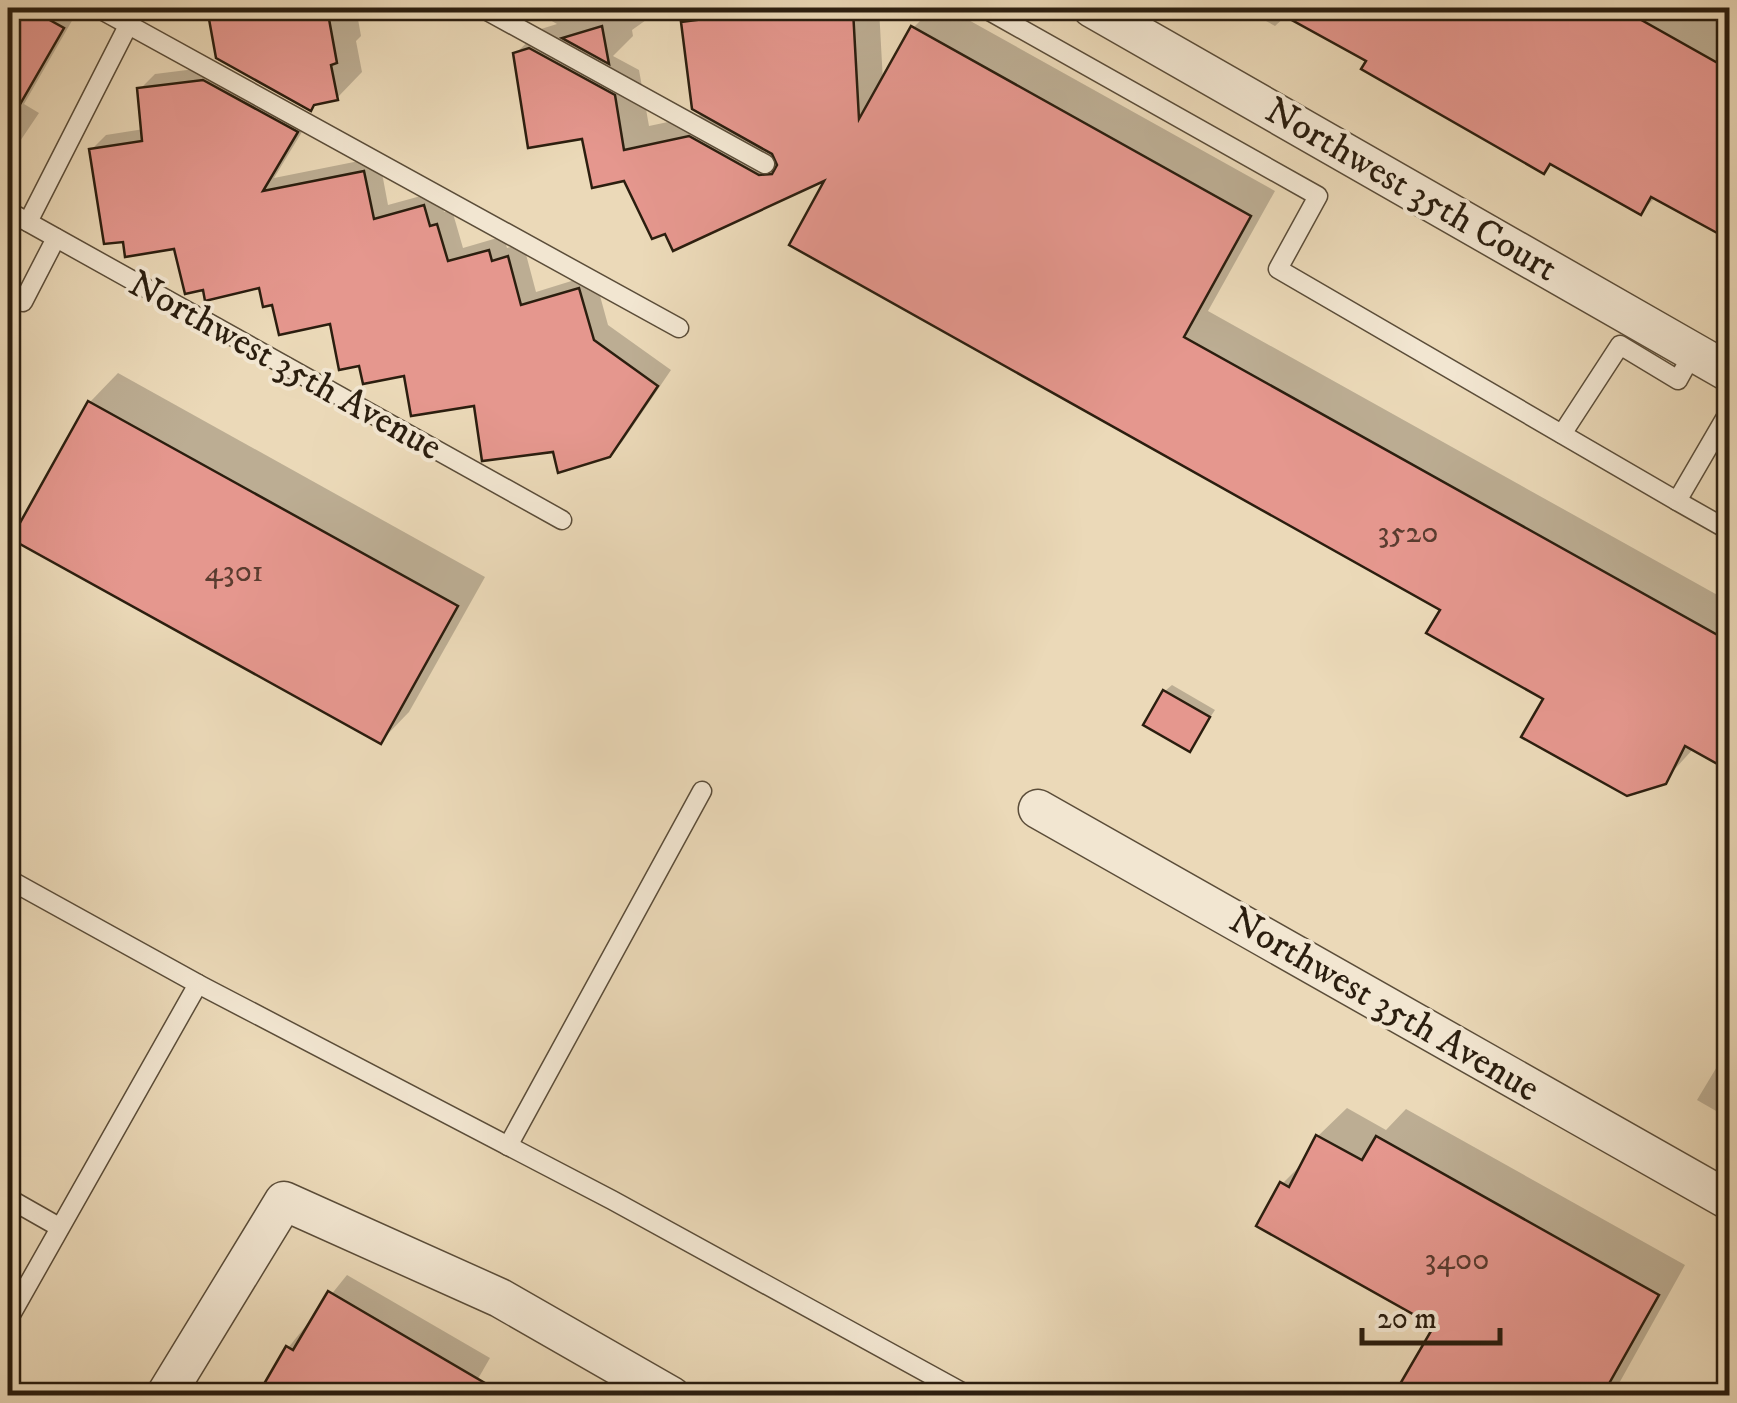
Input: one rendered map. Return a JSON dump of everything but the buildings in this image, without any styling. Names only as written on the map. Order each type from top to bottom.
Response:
[{"type":"street","name":"Northwest 35th Court","points":[[1092,8],[1730,373]]},
{"type":"street","name":"Northwest 35th Avenue","points":[[1038,809],[1730,1201]]},
{"type":"street","points":[[165,1396],[284,1201],[500,1298],[671,1396]]},
{"type":"lane","points":[[98,8],[131,15],[679,328]]},
{"type":"lane","points":[[482,8],[765,164]]},
{"type":"lane","points":[[984,8],[1318,196],[1278,268],[1730,531]]},
{"type":"lane","points":[[28,222],[131,15]]},
{"type":"lane","name":"Northwest 35th Avenue","points":[[8,210],[562,520]]},
{"type":"lane","points":[[23,302],[56,238]]},
{"type":"lane","points":[[1562,434],[1620,346],[1678,380],[1694,353]]},
{"type":"lane","points":[[1678,500],[1730,410]]},
{"type":"lane","points":[[508,1146],[702,791]]},
{"type":"lane","points":[[8,880],[969,1396]]},
{"type":"lane","points":[[8,1320],[198,984]]},
{"type":"lane","points":[[8,1198],[59,1227]]}]
